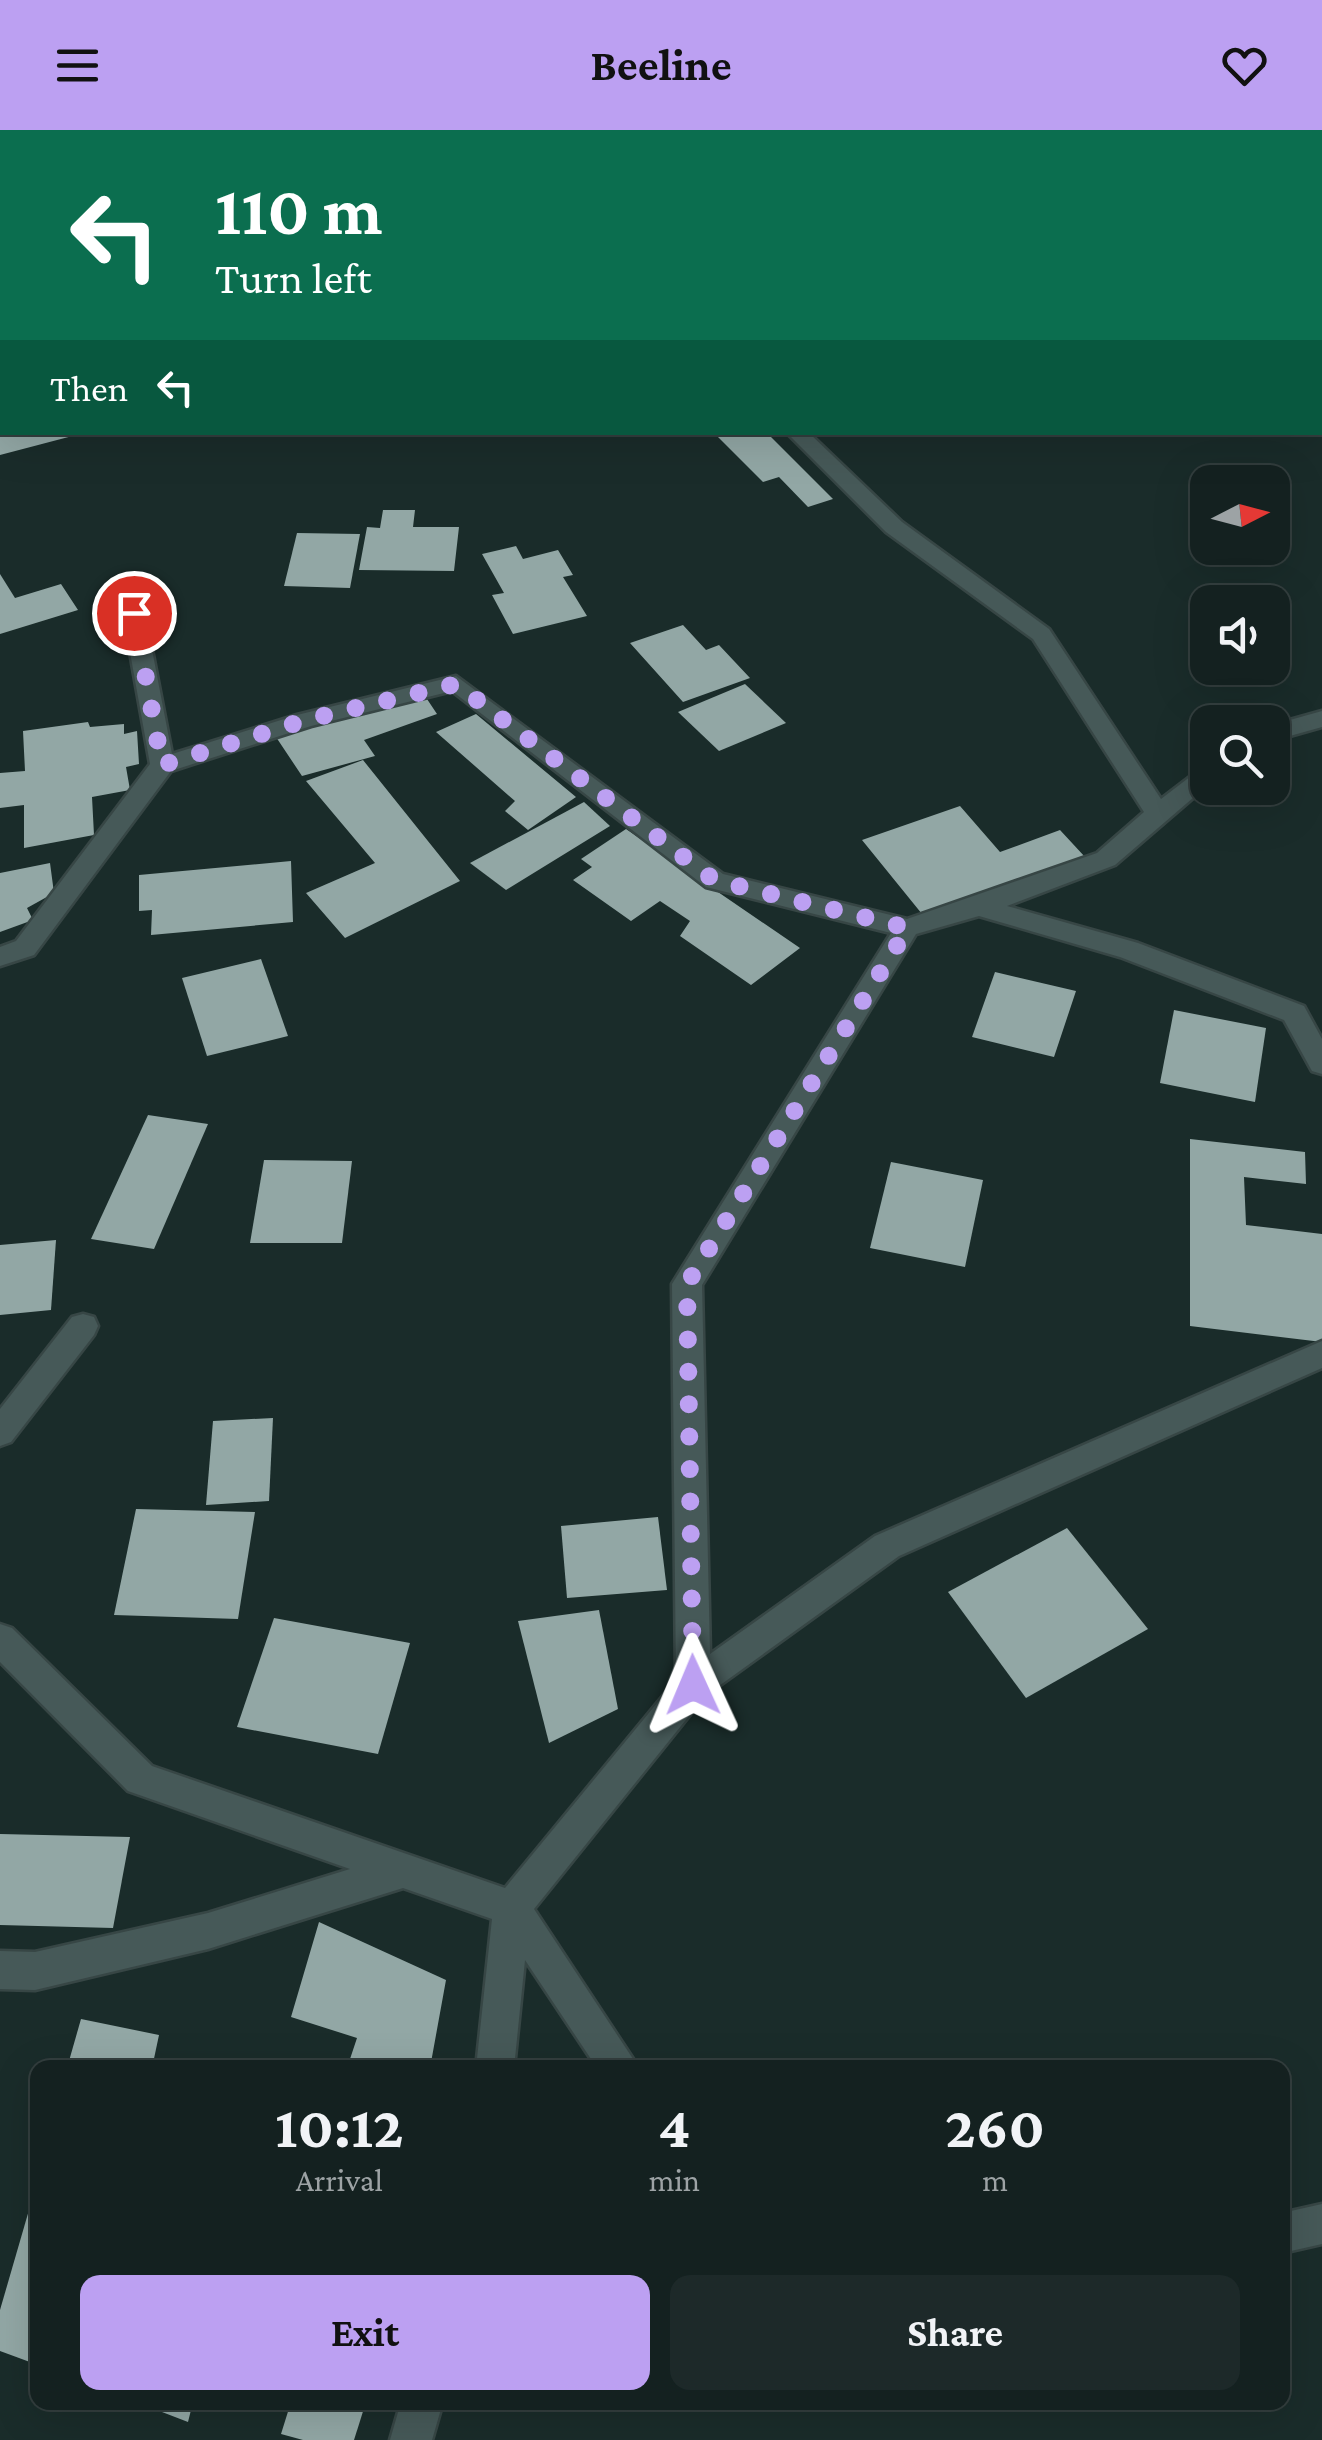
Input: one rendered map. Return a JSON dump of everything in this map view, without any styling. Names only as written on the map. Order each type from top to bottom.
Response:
[{"type":"street","points":[[799,435],[894,527],[1040,634],[1158,814]]},
{"type":"street","points":[[134,613],[162,765]]},
{"type":"street","points":[[0,957],[25,948],[162,765],[306,720],[456,684],[714,880],[908,928],[979,907],[1106,859],[1190,786]]},
{"type":"street","points":[[1290,727],[1322,719]]},
{"type":"street","points":[[979,907],[1129,950],[1294,1013],[1322,1064]]},
{"type":"street","points":[[693,1685],[687,1284],[908,928]]},
{"type":"street","points":[[0,1433],[83,1326]]},
{"type":"street","points":[[496,2060],[512,1908],[693,1685],[887,1546],[1322,1354]]},
{"type":"street","points":[[0,1640],[140,1779],[512,1908],[615,2060]]},
{"type":"street","points":[[0,1970],[34,1970],[208,1931],[403,1870]]},
{"type":"street","points":[[1290,2230],[1322,2224]]},
{"type":"street","points":[[411,2440],[420,2410]]},
{"type":"building","points":[[0,435],[76,435],[0,455]]},
{"type":"building","points":[[769,435],[833,499],[808,507],[779,477],[763,482],[717,436]]},
{"type":"building","points":[[383,510],[415,510],[413,527],[459,527],[454,571],[359,570],[367,527],[380,528]]},
{"type":"building","points":[[297,533],[360,534],[350,588],[284,586]]},
{"type":"building","points":[[516,546],[523,559],[558,550],[573,575],[563,577],[587,616],[513,634],[492,595],[504,593],[482,554]]},
{"type":"building","points":[[0,574],[15,598],[61,584],[78,610],[0,634]]},
{"type":"building","points":[[683,625],[706,650],[719,645],[750,678],[683,702],[630,643]]},
{"type":"building","points":[[745,684],[786,723],[719,751],[678,712]]},
{"type":"building","points":[[425,696],[437,714],[364,740],[375,756],[302,776],[276,737]]},
{"type":"building","points":[[476,714],[576,797],[528,830],[505,811],[515,801],[436,732]]},
{"type":"building","points":[[88,722],[90,727],[124,724],[124,734],[137,731],[139,764],[126,767],[130,790],[92,797],[94,835],[24,848],[24,805],[0,808],[0,773],[25,771],[23,731]]},
{"type":"building","points":[[363,760],[460,881],[345,938],[306,893],[375,863],[306,781]]},
{"type":"building","points":[[584,802],[610,826],[506,890],[470,863]]},
{"type":"building","points":[[960,806],[1000,852],[1060,830],[1085,857],[922,914],[862,840]]},
{"type":"building","points":[[626,829],[800,948],[751,985],[680,936],[690,921],[660,901],[631,921],[573,880],[592,867],[581,859]]},
{"type":"building","points":[[291,861],[293,922],[151,935],[152,910],[139,911],[139,875]]},
{"type":"building","points":[[50,863],[54,893],[27,908],[33,920],[0,932],[0,873]]},
{"type":"building","points":[[261,959],[288,1036],[207,1056],[182,978]]},
{"type":"building","points":[[995,972],[1076,991],[1054,1057],[972,1037]]},
{"type":"building","points":[[1174,1010],[1266,1028],[1255,1102],[1160,1083]]},
{"type":"building","points":[[148,1115],[208,1124],[154,1249],[91,1239]]},
{"type":"building","points":[[1190,1139],[1305,1152],[1306,1184],[1244,1177],[1246,1225],[1322,1234],[1322,1342],[1190,1326]]},
{"type":"building","points":[[264,1160],[352,1161],[342,1243],[250,1243]]},
{"type":"building","points":[[891,1162],[983,1180],[965,1267],[870,1248]]},
{"type":"building","points":[[56,1240],[51,1310],[0,1315],[0,1245]]},
{"type":"building","points":[[273,1418],[269,1501],[206,1505],[213,1421]]},
{"type":"building","points":[[136,1509],[255,1512],[238,1619],[114,1615]]},
{"type":"building","points":[[658,1517],[667,1590],[567,1598],[561,1526]]},
{"type":"building","points":[[1067,1528],[1148,1629],[1026,1698],[948,1592]]},
{"type":"building","points":[[599,1610],[618,1709],[549,1743],[518,1621]]},
{"type":"building","points":[[274,1618],[410,1643],[378,1754],[237,1727]]},
{"type":"building","points":[[0,1834],[130,1837],[113,1928],[0,1925]]},
{"type":"building","points":[[319,1922],[446,1980],[431,2060],[350,2060],[357,2038],[291,2017]]},
{"type":"building","points":[[81,2019],[159,2035],[154,2060],[69,2060]]},
{"type":"building","points":[[30,2207],[30,2362],[0,2351],[0,2310]]},
{"type":"building","points":[[157,2410],[191,2410],[188,2422]]},
{"type":"building","points":[[288,2410],[363,2410],[354,2440],[303,2440],[281,2434]]},
{"type":"route","points":[[134,613],[162,765],[306,720],[456,684],[714,880],[908,928],[687,1284],[693,1685]]}]
